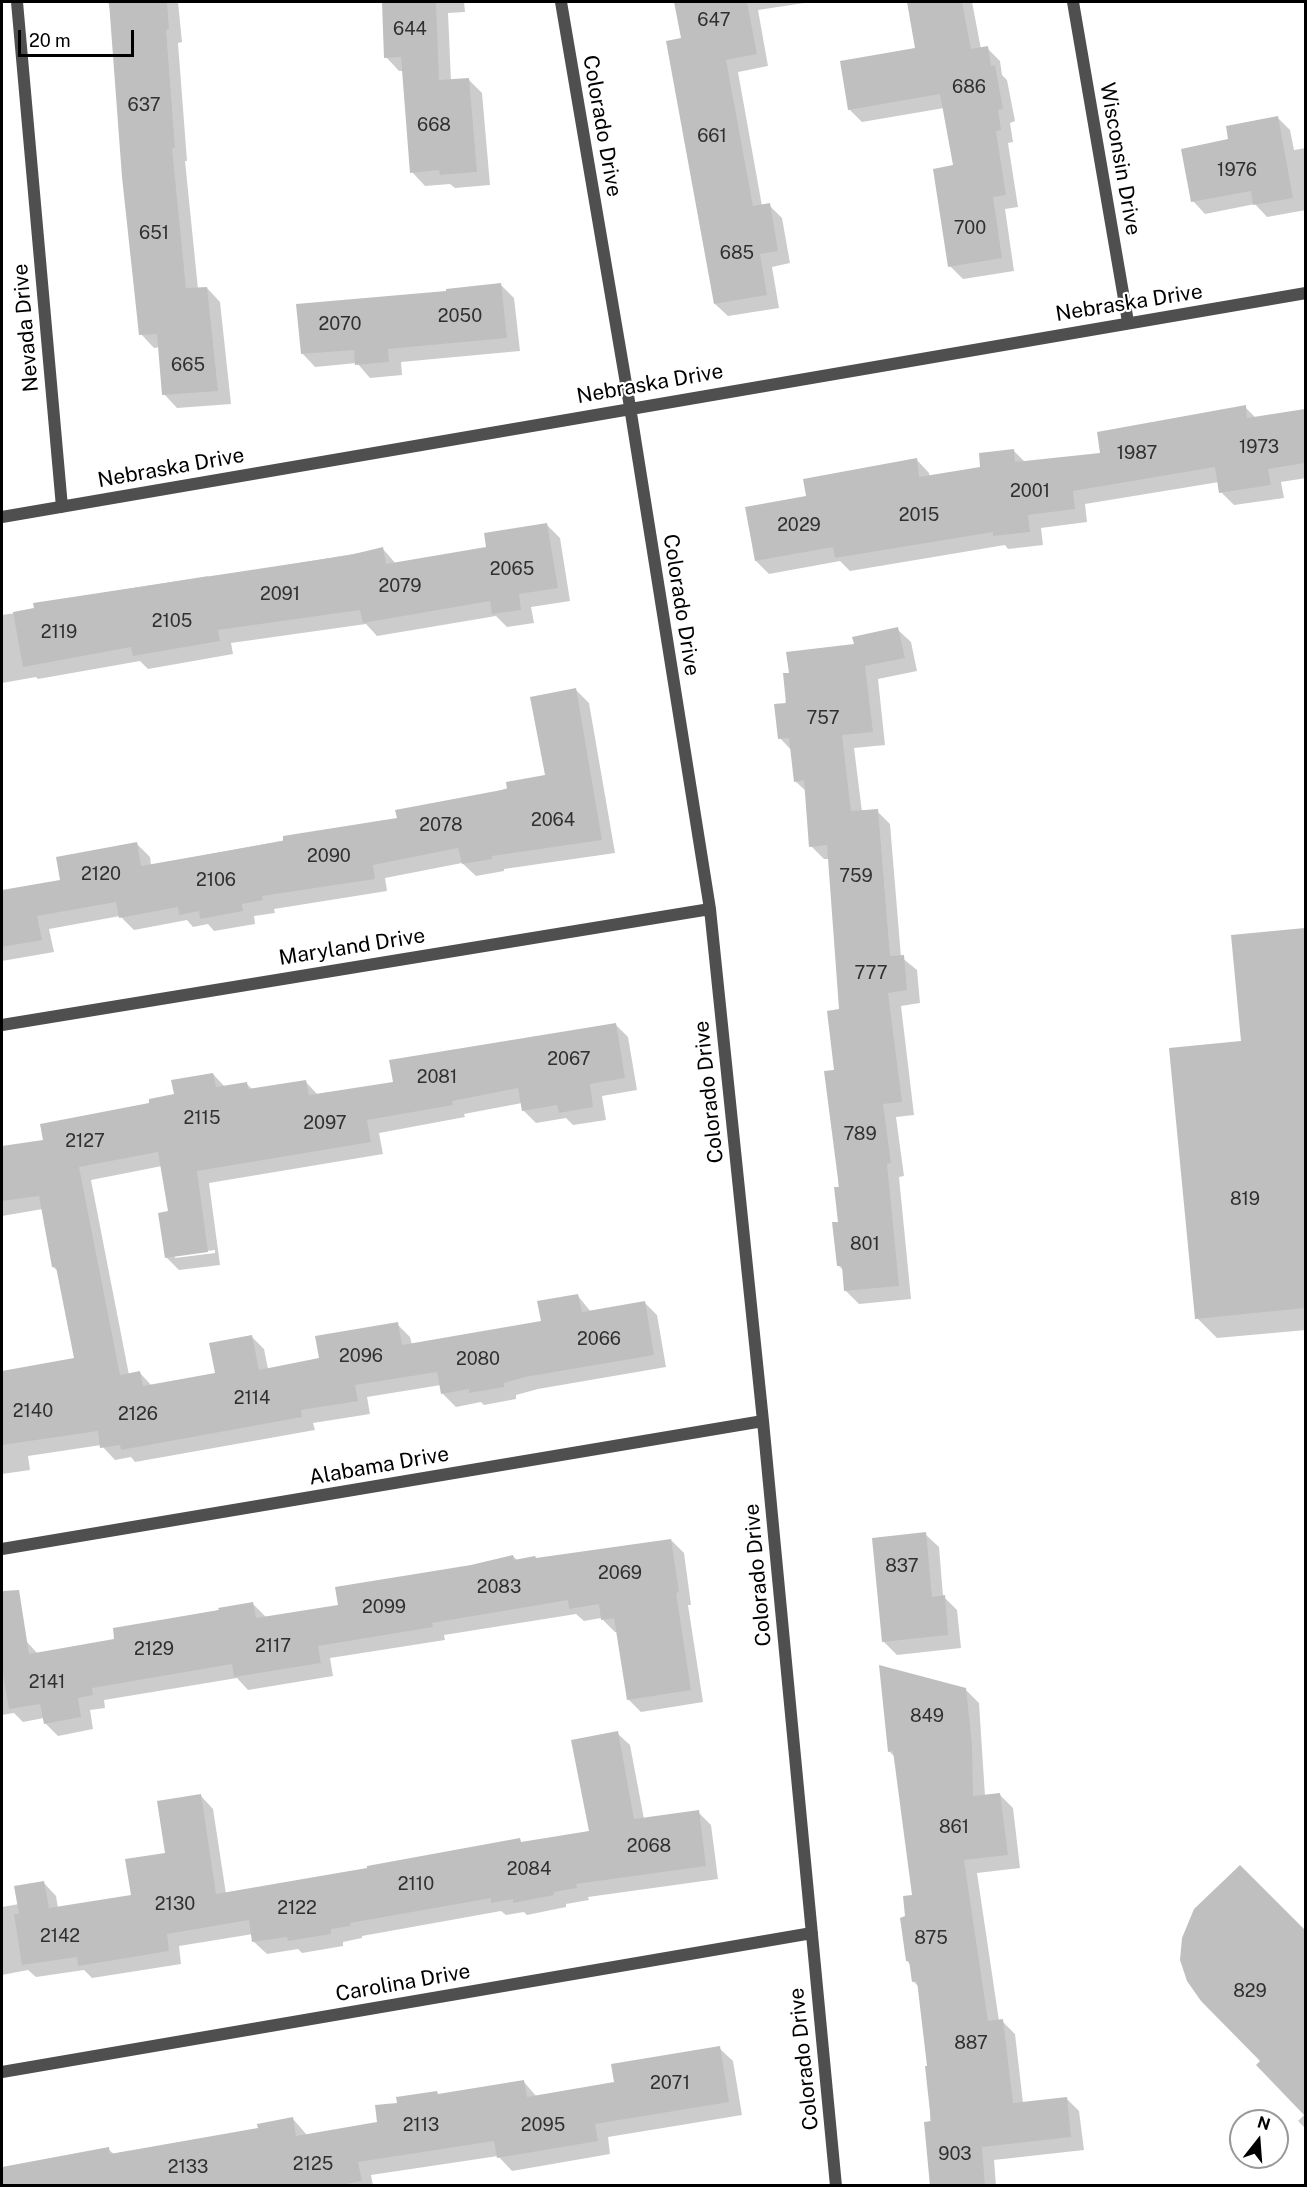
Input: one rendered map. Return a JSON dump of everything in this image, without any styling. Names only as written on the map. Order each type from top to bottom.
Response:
[{"type":"street","name":"Nevada Drive","points":[[17,2],[62,507]]},
{"type":"street","name":"Colorado Drive","points":[[561,2],[630,407],[710,909],[763,1421],[836,2186]]},
{"type":"street","name":"Wisconsin Drive","points":[[1073,2],[1128,322]]},
{"type":"street","name":"Nebraska Drive","points":[[2,517],[630,407],[1305,293]]},
{"type":"street","name":"Maryland Drive","points":[[2,1025],[710,909]]},
{"type":"street","name":"Alabama Drive","points":[[2,1549],[763,1421]]},
{"type":"street","name":"Carolina Drive","points":[[2,2072],[812,1933]]},
{"type":"building","points":[[109,2],[167,2],[169,29],[166,30],[175,148],[172,148],[186,288],[207,287],[218,391],[162,395],[157,334],[139,335],[122,177]]},
{"type":"building","points":[[382,2],[436,2],[439,80],[469,78],[477,172],[440,175],[439,170],[410,173],[401,57],[384,58]]},
{"type":"building","points":[[674,2],[747,2],[757,54],[726,60],[753,206],[770,203],[778,251],[760,254],[767,295],[714,304],[666,41],[681,38]]},
{"type":"building","points":[[907,2],[962,2],[971,49],[988,46],[991,66],[995,65],[1003,109],[998,110],[1001,130],[996,131],[1006,195],[993,197],[1002,258],[948,267],[933,169],[953,165],[940,94],[848,110],[840,61],[915,48]]},
{"type":"building","points":[[1278,116],[1293,198],[1253,205],[1251,191],[1191,202],[1181,149],[1228,139],[1226,126]]},
{"type":"building","points":[[501,283],[507,338],[388,349],[389,362],[355,365],[354,350],[301,354],[296,304],[446,291],[446,289]]},
{"type":"building","points":[[1246,405],[1247,418],[1305,409],[1305,463],[1268,469],[1271,485],[1219,493],[1215,467],[1073,491],[1075,509],[1028,515],[1030,532],[993,536],[993,532],[835,558],[833,547],[755,561],[745,507],[806,496],[803,479],[917,458],[919,477],[980,467],[979,453],[1014,449],[1015,462],[1100,453],[1097,432]]},
{"type":"building","points":[[547,523],[558,588],[519,594],[521,610],[492,614],[490,601],[363,623],[360,610],[218,630],[220,641],[133,656],[131,647],[23,667],[13,612],[34,608],[33,603],[350,555],[383,547],[386,564],[486,547],[484,533]]},
{"type":"building","points":[[898,627],[905,658],[865,666],[873,732],[842,735],[851,811],[878,809],[890,956],[904,955],[907,990],[888,993],[902,1102],[883,1104],[891,1163],[887,1164],[899,1286],[844,1291],[842,1266],[837,1266],[832,1222],[838,1222],[834,1187],[839,1187],[824,1071],[834,1070],[827,1011],[839,1009],[827,845],[809,847],[804,780],[794,782],[789,738],[778,739],[774,704],[786,703],[783,673],[789,673],[786,652],[854,644],[852,637]]},
{"type":"building","points":[[576,688],[602,840],[492,856],[492,859],[462,864],[458,848],[373,865],[375,879],[262,896],[263,900],[242,904],[243,911],[200,919],[199,911],[179,915],[178,907],[119,918],[116,902],[37,916],[42,940],[2,947],[2,890],[60,880],[56,857],[137,842],[141,866],[283,841],[283,836],[397,818],[395,810],[507,789],[506,782],[545,775],[530,697]]},
{"type":"building","points":[[1305,928],[1305,1308],[1195,1319],[1169,1048],[1241,1041],[1231,935]]},
{"type":"building","points":[[616,1023],[625,1078],[590,1084],[593,1107],[559,1113],[557,1105],[522,1111],[518,1088],[452,1101],[453,1105],[367,1120],[371,1142],[197,1171],[208,1252],[165,1258],[158,1213],[168,1211],[158,1152],[79,1167],[120,1375],[140,1371],[143,1386],[215,1373],[209,1343],[252,1335],[259,1370],[319,1358],[315,1336],[398,1322],[402,1345],[541,1321],[537,1301],[578,1294],[582,1312],[645,1301],[654,1355],[525,1377],[504,1383],[504,1387],[469,1393],[469,1389],[441,1394],[437,1372],[355,1385],[358,1401],[301,1410],[302,1417],[121,1450],[120,1445],[100,1448],[98,1431],[2,1445],[2,1371],[74,1358],[56,1267],[52,1267],[39,1196],[2,1201],[2,1146],[43,1140],[40,1124],[149,1103],[149,1099],[174,1094],[171,1080],[213,1073],[216,1087],[247,1082],[248,1089],[306,1080],[309,1095],[393,1082],[389,1060]]},
{"type":"building","points":[[926,1532],[932,1597],[945,1595],[948,1635],[882,1642],[872,1538]]},
{"type":"building","points":[[671,1539],[679,1592],[676,1593],[691,1690],[627,1700],[614,1618],[601,1620],[599,1604],[569,1609],[568,1600],[432,1623],[433,1627],[318,1646],[321,1663],[234,1677],[232,1664],[92,1688],[93,1695],[78,1698],[81,1717],[44,1724],[40,1704],[9,1709],[2,1669],[2,1591],[19,1590],[29,1654],[114,1639],[113,1628],[253,1602],[256,1618],[338,1605],[335,1587],[471,1565],[513,1555],[514,1560],[535,1556],[536,1558]]},
{"type":"building","points":[[879,1665],[966,1688],[972,1744],[973,1796],[1000,1793],[1008,1855],[964,1860],[988,2021],[1003,2019],[1013,2103],[1067,2097],[1071,2137],[982,2147],[985,2186],[930,2186],[924,2122],[931,2121],[925,2066],[927,2066],[917,1981],[912,1982],[909,1961],[906,1961],[900,1918],[905,1916],[903,1896],[912,1895],[893,1751],[888,1752]]},
{"type":"building","points":[[618,1731],[634,1819],[699,1810],[706,1866],[576,1884],[577,1888],[554,1892],[554,1895],[513,1903],[513,1899],[491,1903],[491,1898],[350,1923],[350,1926],[331,1929],[331,1934],[288,1941],[287,1937],[252,1942],[249,1920],[167,1934],[169,1951],[78,1966],[77,1957],[22,1965],[14,1914],[19,1914],[14,1886],[44,1881],[49,1908],[131,1895],[125,1859],[165,1853],[157,1801],[201,1794],[216,1894],[520,1838],[521,1842],[589,1831],[571,1740]]},
{"type":"building","points":[[1240,1865],[1305,1930],[1305,2116],[1256,2065],[1260,2061],[1201,2001],[1187,1981],[1180,1960],[1182,1938],[1194,1909]]},
{"type":"building","points":[[720,2046],[729,2102],[595,2124],[598,2141],[497,2158],[494,2141],[358,2162],[362,2181],[336,2186],[2,2186],[2,2167],[109,2147],[110,2154],[258,2128],[257,2124],[293,2117],[296,2136],[377,2122],[375,2105],[397,2103],[396,2097],[437,2091],[438,2094],[524,2080],[527,2097],[614,2082],[611,2064]]}]
